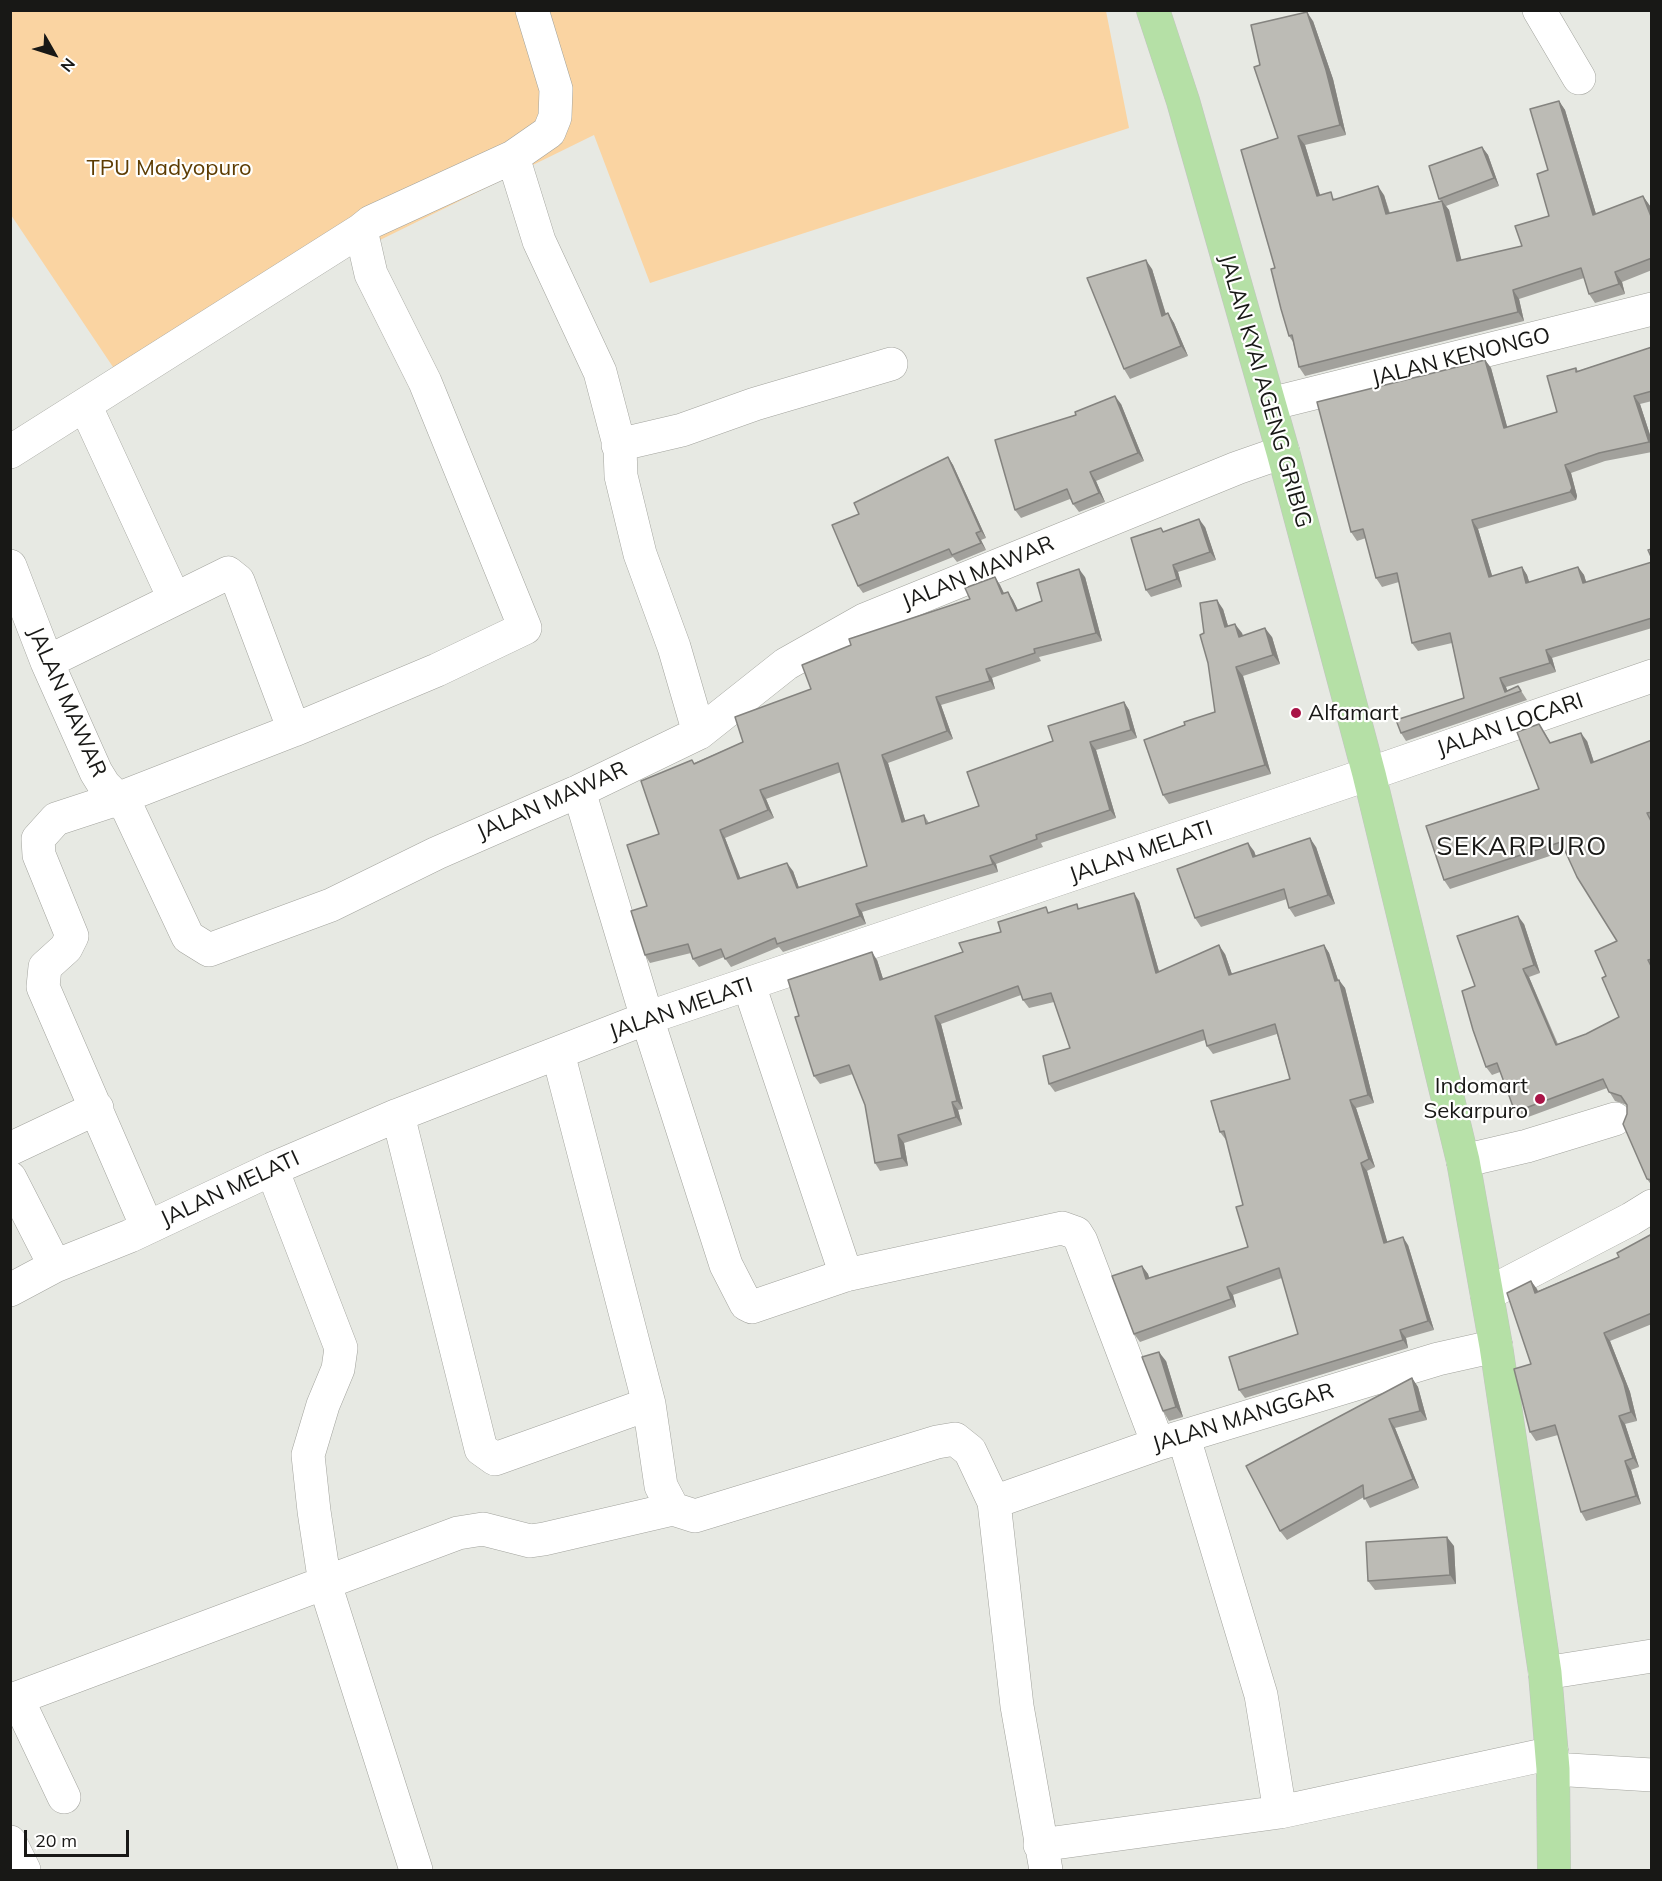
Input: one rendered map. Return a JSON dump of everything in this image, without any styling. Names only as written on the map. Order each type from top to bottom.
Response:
[{"type":"main road","name":"JALAN KYAI AGENG GRIBIG","points":[[1153,10],[1183,101],[1283,452],[1369,774],[1463,1161],[1496,1346],[1545,1673],[1552,1761],[1554,1870]]},
{"type":"street","points":[[10,452],[361,230],[370,222],[513,157],[549,132],[555,117],[556,89],[532,10]]},
{"type":"street","points":[[1539,10],[1579,78]]},
{"type":"street","points":[[513,157],[539,241],[600,372],[618,445],[626,498],[640,554],[674,647],[699,733]]},
{"type":"street","points":[[147,1227],[43,987],[45,967],[66,948],[72,936],[39,855],[38,839],[56,819],[117,799],[294,730],[437,669],[525,628],[424,382],[371,274],[361,230]]},
{"type":"street","name":"JALAN KENONGO","points":[[1270,404],[1652,309]]},
{"type":"street","points":[[618,445],[682,429],[755,404],[891,364]]},
{"type":"street","points":[[85,405],[174,598]]},
{"type":"street","name":"JALAN MAWAR","points":[[10,566],[47,662],[96,772],[128,809],[188,937],[209,950],[331,905],[437,853],[579,791],[699,733],[786,664],[864,620],[1237,468],[1283,452]]},
{"type":"street","points":[[47,662],[228,573],[236,578],[294,730]]},
{"type":"street","name":"JALAN LOCARI","points":[[1369,774],[1651,678]]},
{"type":"street","name":"JALAN MELATI","points":[[10,1290],[55,1266],[398,1115],[647,1018],[1369,774]]},
{"type":"street","points":[[579,791],[647,1018],[726,1265],[746,1304],[752,1307],[846,1275],[1062,1228],[1076,1233],[1171,1441],[1261,1695],[1280,1812]]},
{"type":"street","points":[[749,985],[846,1275]]},
{"type":"street","points":[[558,1053],[649,1404],[661,1486],[674,1509]]},
{"type":"street","points":[[10,1149],[97,1108]]},
{"type":"street","points":[[398,1115],[481,1449],[495,1459],[649,1404]]},
{"type":"street","points":[[1463,1161],[1527,1146],[1615,1119]]},
{"type":"street","points":[[272,1169],[341,1348],[338,1369],[308,1455],[325,1584],[416,1870]]},
{"type":"street","points":[[10,1178],[55,1266]]},
{"type":"street","points":[[1487,1294],[1652,1206]]},
{"type":"street","name":"JALAN MANGGAR","points":[[994,1502],[1171,1441],[1438,1359],[1496,1346]]},
{"type":"street","points":[[64,1797],[13,1696],[325,1584],[458,1533],[483,1529],[530,1541],[674,1509],[695,1516],[937,1442],[955,1439],[970,1451],[994,1502],[1017,1706],[1043,1858],[1552,1761],[1652,1775]]},
{"type":"street","points":[[1545,1673],[1652,1656]]},
{"type":"green space","name":"TPU Madyopuro","points":[[10,11],[1106,11],[1129,128],[650,283],[594,135],[115,370],[11,215]]},
{"type":"building","points":[[1307,12],[1326,70],[1340,125],[1298,136],[1317,196],[1331,192],[1333,200],[1378,186],[1386,214],[1442,201],[1457,261],[1522,246],[1515,226],[1549,216],[1537,174],[1548,170],[1530,109],[1559,101],[1593,215],[1643,196],[1652,219],[1652,258],[1615,272],[1619,284],[1589,294],[1581,268],[1513,290],[1518,312],[1299,367],[1292,335],[1289,336],[1281,309],[1271,269],[1275,268],[1241,150],[1278,138],[1254,67],[1260,65],[1251,25]]},
{"type":"building","points":[[1482,147],[1494,178],[1439,199],[1429,166]]},
{"type":"building","points":[[1146,260],[1162,316],[1168,313],[1181,346],[1124,369],[1087,278]]},
{"type":"building","points":[[1652,347],[1652,391],[1634,396],[1649,442],[1599,453],[1565,465],[1572,488],[1570,492],[1472,520],[1489,577],[1522,567],[1526,583],[1578,567],[1583,583],[1652,562],[1652,618],[1546,650],[1550,663],[1500,678],[1505,692],[1518,686],[1521,691],[1401,733],[1396,720],[1464,698],[1450,633],[1412,643],[1397,573],[1376,578],[1363,529],[1351,532],[1317,402],[1485,360],[1504,428],[1557,412],[1547,376],[1576,368],[1576,372]]},
{"type":"building","points":[[1115,396],[1138,453],[1090,472],[1099,493],[1073,504],[1067,489],[1015,510],[995,440],[1076,415],[1075,412]]},
{"type":"building","points":[[948,457],[981,531],[976,533],[981,543],[952,555],[949,549],[858,586],[832,525],[859,514],[854,503]]},
{"type":"building","points":[[1199,519],[1210,552],[1173,565],[1177,579],[1146,590],[1131,538],[1161,528],[1163,532]]},
{"type":"building","points":[[1079,569],[1096,633],[1034,649],[1035,653],[986,669],[990,681],[936,697],[947,731],[882,755],[902,822],[924,815],[926,824],[979,806],[967,772],[1053,741],[1048,726],[1124,702],[1131,730],[1090,742],[1110,810],[1036,835],[1037,839],[990,856],[993,864],[856,904],[860,916],[777,944],[775,938],[725,959],[721,949],[693,959],[688,944],[645,955],[631,911],[647,906],[627,845],[659,834],[641,781],[692,760],[694,764],[743,742],[735,717],[811,689],[802,665],[851,645],[849,639],[970,599],[965,588],[995,577],[1002,594],[1008,592],[1016,611],[1042,601],[1037,583]],"holes":[[[838,763],[867,866],[797,888],[787,863],[738,879],[720,830],[768,810],[760,790]]]},
{"type":"building","points":[[1217,600],[1225,627],[1235,624],[1239,637],[1265,628],[1273,655],[1236,667],[1265,765],[1163,795],[1144,740],[1185,725],[1184,722],[1215,712],[1208,663],[1200,635],[1204,633],[1200,603]]},
{"type":"building","points":[[1539,724],[1550,743],[1581,733],[1591,763],[1652,740],[1652,812],[1647,813],[1652,823],[1652,959],[1648,960],[1652,968],[1652,1180],[1647,1179],[1623,1124],[1627,1114],[1627,1105],[1621,1096],[1609,1092],[1603,1079],[1515,1112],[1497,1063],[1486,1067],[1462,991],[1475,986],[1457,936],[1518,916],[1534,965],[1523,969],[1556,1045],[1586,1034],[1619,1017],[1602,978],[1606,976],[1595,951],[1617,941],[1577,877],[1561,842],[1444,880],[1426,826],[1539,789],[1517,732]]},
{"type":"building","points":[[1310,838],[1328,895],[1289,908],[1284,889],[1195,918],[1177,869],[1248,843],[1253,857]]},
{"type":"building","points":[[1134,893],[1156,973],[1219,945],[1229,975],[1324,945],[1335,981],[1339,980],[1368,1095],[1350,1100],[1369,1159],[1361,1163],[1384,1243],[1403,1237],[1428,1321],[1400,1330],[1403,1340],[1239,1390],[1229,1357],[1298,1334],[1279,1268],[1227,1287],[1231,1299],[1134,1334],[1112,1276],[1142,1266],[1146,1279],[1248,1247],[1236,1207],[1243,1205],[1224,1131],[1220,1132],[1211,1101],[1290,1079],[1275,1024],[1207,1046],[1203,1030],[1049,1084],[1043,1056],[1070,1048],[1051,993],[1023,1000],[1018,986],[935,1016],[957,1101],[952,1102],[956,1117],[898,1135],[902,1158],[875,1163],[865,1105],[849,1065],[814,1076],[795,1017],[799,1016],[788,980],[872,952],[880,980],[963,952],[959,943],[1001,932],[998,922],[1046,907],[1048,913],[1077,904],[1078,909]]},
{"type":"building","points":[[1652,1234],[1652,1313],[1604,1333],[1624,1384],[1631,1412],[1619,1416],[1633,1458],[1625,1461],[1636,1496],[1581,1512],[1555,1425],[1530,1432],[1514,1369],[1531,1364],[1507,1293],[1531,1281],[1535,1293],[1619,1257],[1617,1253]]},
{"type":"building","points":[[1159,1352],[1176,1407],[1163,1411],[1142,1357]]},
{"type":"building","points":[[1412,1378],[1420,1411],[1389,1419],[1413,1479],[1364,1499],[1363,1485],[1280,1531],[1246,1466]]},
{"type":"building","points":[[1447,1537],[1450,1575],[1368,1581],[1366,1542]]},
{"type":"place","name":"Alfamart","points":[[1296,713]]},
{"type":"place","name":"Indomart Sekarpuro","points":[[1540,1099]]},
{"type":"district","name":"SEKARPURO","points":[[1522,847]]}]
